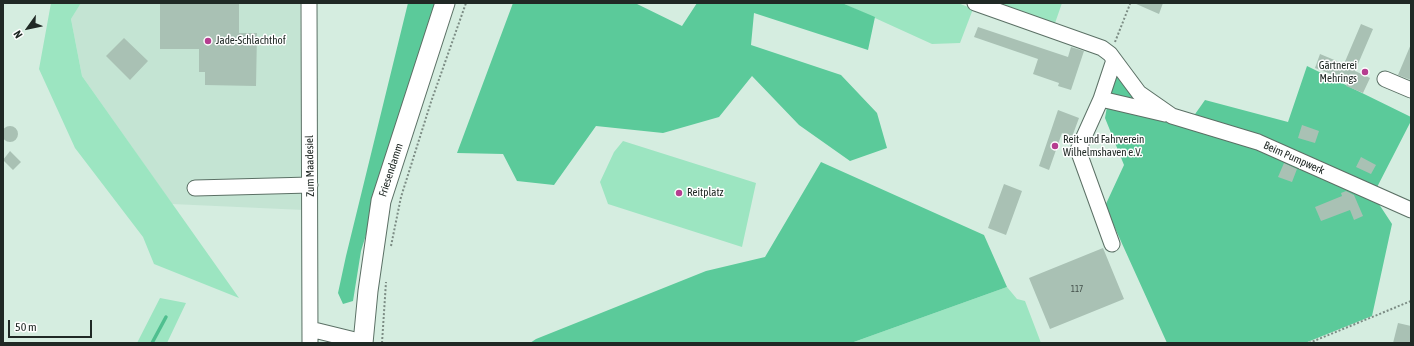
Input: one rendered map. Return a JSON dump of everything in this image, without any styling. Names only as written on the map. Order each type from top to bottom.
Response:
[{"type":"main road","name":"Friesendamm","points":[[370,343],[368,291],[381,201],[446,3]]},
{"type":"street","name":"Zum Maadesiel","points":[[309,3],[310,336],[370,343]]},
{"type":"street","name":"Beim Pumpwerk","points":[[974,3],[1102,48],[1112,57],[1139,93],[1172,116]]},
{"type":"street","points":[[1112,57],[1101,100],[1078,150],[1112,244]]},
{"type":"street","points":[[1385,79],[1411,90]]},
{"type":"street","name":"Beim Pumpwerk","points":[[1101,100],[1172,116],[1258,142],[1411,210]]},
{"type":"street","points":[[195,188],[310,186]]},
{"type":"path","points":[[390,251],[401,198],[431,102],[466,3]]},
{"type":"path","points":[[1112,57],[1130,4]]},
{"type":"path","points":[[370,343],[386,282]]},
{"type":"path","points":[[1309,343],[1411,301]]},
{"type":"shaded area","points":[[81,3],[300,3],[304,210],[172,204],[82,76],[71,19]]},
{"type":"green space","points":[[51,3],[81,3],[71,19],[82,76],[239,298],[154,264],[143,237],[75,148],[39,69]]},
{"type":"green space","points":[[408,3],[437,3],[361,251],[353,301],[343,304],[338,293]]},
{"type":"green space","points":[[513,3],[635,3],[682,26],[697,3],[842,3],[875,17],[868,50],[754,13],[751,45],[841,75],[877,113],[887,148],[850,161],[799,125],[752,76],[719,117],[663,133],[596,126],[554,185],[517,181],[503,154],[457,153]]},
{"type":"green space","points":[[842,3],[958,3],[973,9],[960,43],[932,44]]},
{"type":"green space","points":[[988,3],[1062,3],[1054,26]]},
{"type":"green space","points":[[1307,66],[1411,117],[1411,121],[1373,195],[1392,224],[1372,316],[1305,343],[1167,343],[1105,206],[1124,165],[1105,118],[1114,67],[1145,105],[1193,117],[1205,100],[1288,122]]},
{"type":"green space","name":"Reitplatz","points":[[623,141],[756,183],[742,247],[608,204],[600,182],[614,152]]},
{"type":"green space","points":[[821,162],[984,235],[1007,287],[851,343],[530,343],[536,339],[706,271],[765,257]]},
{"type":"green space","points":[[1007,287],[1017,299],[1025,301],[1041,343],[851,343]]},
{"type":"green space","points":[[160,298],[186,303],[167,343],[137,343]]},
{"type":"building","name":"Jade-Schlachthof","points":[[160,3],[239,3],[239,33],[257,33],[256,86],[205,85],[205,72],[199,72],[199,49],[160,49]]},
{"type":"building","points":[[1134,3],[1163,3],[1159,14]]},
{"type":"building","points":[[1361,24],[1373,29],[1355,71],[1370,78],[1363,93],[1346,86],[1348,82],[1339,77],[1315,68],[1320,54],[1344,64]]},
{"type":"building","points":[[978,27],[1068,57],[1071,47],[1084,51],[1071,90],[1058,86],[1059,83],[1033,74],[1038,59],[974,37]]},
{"type":"building","points":[[124,38],[148,61],[130,80],[106,56]]},
{"type":"building","points":[[1411,44],[1411,80],[1398,75]]},
{"type":"building","points":[[1058,110],[1079,118],[1072,137],[1062,133],[1049,170],[1039,166]]},
{"type":"building","points":[[1302,125],[1319,131],[1315,143],[1298,138]]},
{"type":"building","points":[[10,126],[16,128],[18,134],[16,140],[10,142],[4,140],[2,134],[4,128]]},
{"type":"building","points":[[10,151],[21,162],[13,170],[3,160]]},
{"type":"building","points":[[1361,157],[1376,165],[1371,174],[1356,167]]},
{"type":"building","points":[[1284,163],[1297,169],[1292,182],[1278,177]]},
{"type":"building","points":[[1004,184],[1022,191],[1006,235],[988,228]]},
{"type":"building","points":[[1346,191],[1354,195],[1363,216],[1354,220],[1350,210],[1321,221],[1315,207],[1342,196],[1341,193]]},
{"type":"building","points":[[1103,248],[1124,299],[1050,329],[1029,278]]},
{"type":"building","points":[[1398,323],[1411,326],[1411,343],[1393,343]]},
{"type":"waterway","points":[[152,343],[166,317]]},
{"type":"place","name":"Jade-Schlachthof","points":[[208,41]]},
{"type":"place","name":"Gärtnerei Mehrings","points":[[1365,72]]},
{"type":"place","name":"Reit- und Fahrverein Wilhelmshaven e.V.","points":[[1055,146]]},
{"type":"place","name":"Reitplatz","points":[[679,193]]}]
